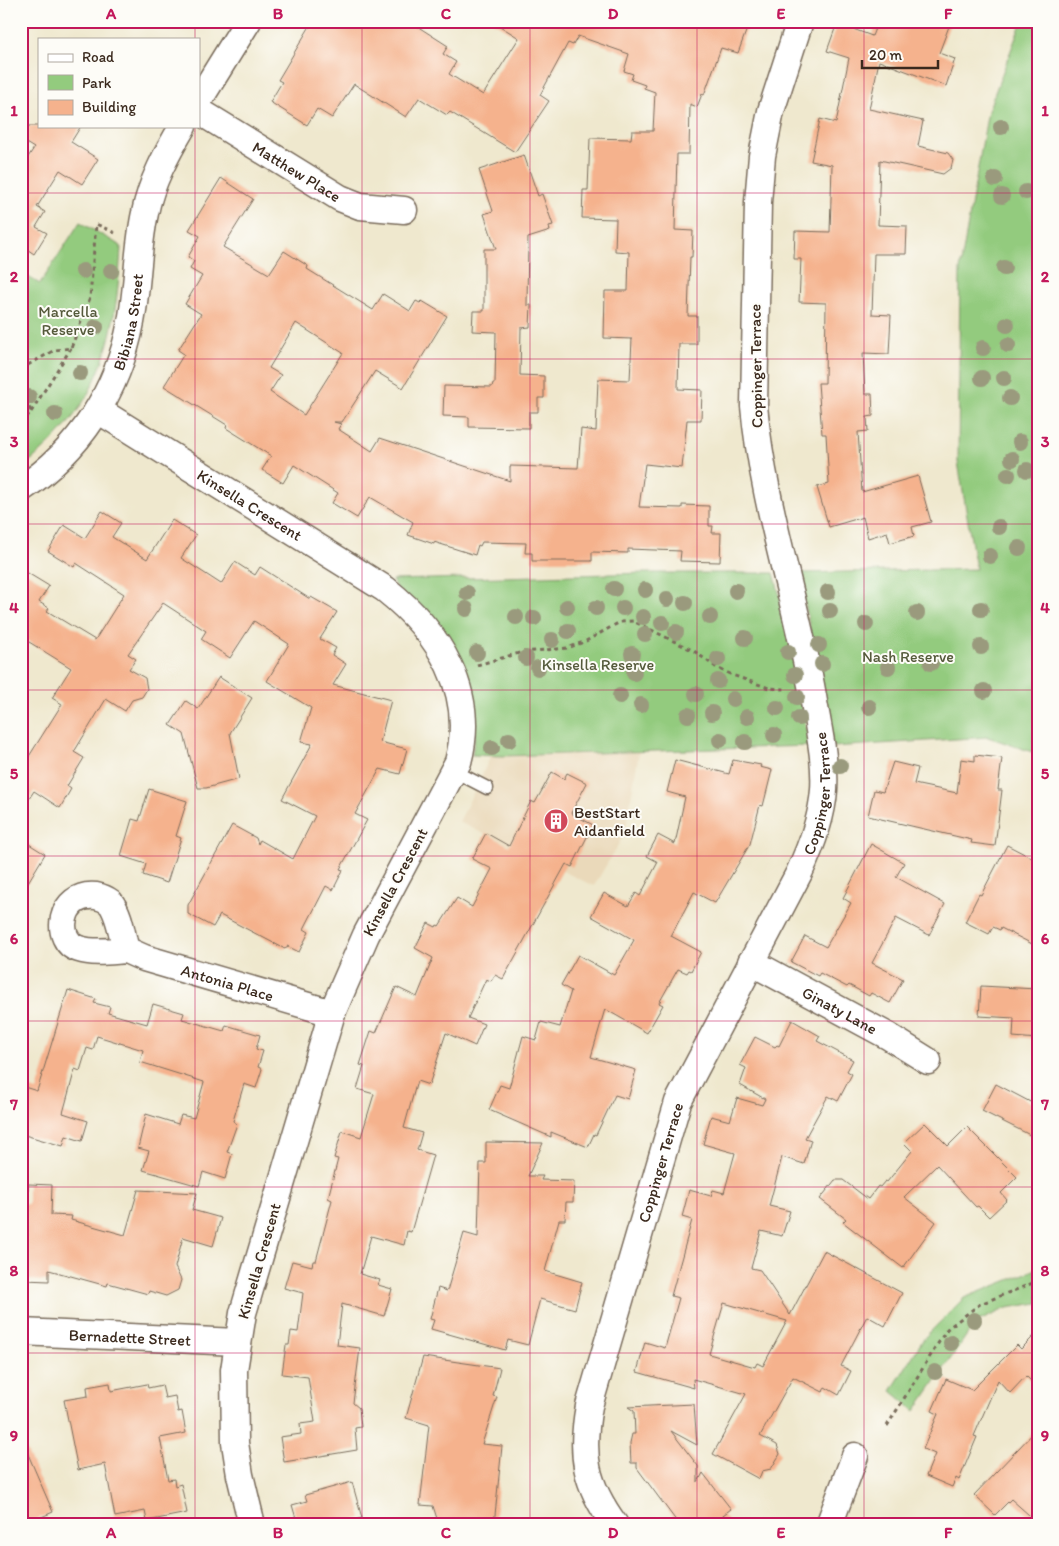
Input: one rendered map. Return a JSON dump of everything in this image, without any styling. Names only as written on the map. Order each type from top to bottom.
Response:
[{"type":"street","points":[[200,98],[248,21]]},
{"type":"street","name":"Coppinger Terrace","points":[[615,1525],[594,1493],[587,1475],[584,1451],[589,1406],[678,1102],[810,850],[819,820],[824,792],[824,764],[811,686],[758,445],[754,406],[758,202],[762,156],[771,110],[800,21]]},
{"type":"street","name":"Matthew Place","points":[[200,112],[340,198],[360,206],[404,210]]},
{"type":"street","name":"Bibiana Street","points":[[21,489],[59,459],[76,440],[98,410],[121,365],[131,322],[139,245],[145,212],[153,186],[182,128]]},
{"type":"street","name":"Kinsella Crescent","points":[[98,410],[385,589],[408,608],[422,625],[454,675],[461,696],[464,741],[454,772],[366,935],[332,1013],[243,1313],[237,1342],[233,1402],[235,1443],[240,1475],[252,1525]]},
{"type":"street","name":"Antonia Place","points":[[126,950],[144,958],[332,1013]]},
{"type":"street","name":"Ginaty Lane","points":[[751,962],[888,1036],[928,1061]]},
{"type":"street","name":"Bernadette Street","points":[[21,1332],[237,1342]]},
{"type":"street","points":[[829,1525],[855,1456]]},
{"type":"lane","points":[[454,772],[487,788]]},
{"type":"path","points":[[21,423],[31,412],[72,348],[90,298],[96,224],[139,245]]},
{"type":"path","points":[[26,366],[55,350],[72,348]]},
{"type":"path","points":[[21,363],[26,366]]},
{"type":"path","points":[[26,366],[26,400],[31,412]]},
{"type":"path","points":[[454,675],[464,669],[523,652],[568,648],[586,641],[620,622],[632,621],[694,651],[717,668],[732,675],[779,690],[811,686]]},
{"type":"path","points":[[886,1426],[947,1329],[980,1304],[1038,1281]]},
{"type":"shaded area","points":[[639,752],[625,833],[594,886],[459,822],[491,756]]},
{"type":"green space","name":"Nash Reserve","points":[[1022,21],[1038,21],[1038,754],[988,737],[833,747],[799,573],[976,569],[958,462],[960,269],[988,111]]},
{"type":"green space","name":"Marcella Reserve","points":[[80,222],[121,246],[115,312],[108,342],[99,370],[86,396],[70,421],[48,445],[21,468],[21,273],[40,284]]},
{"type":"green space","name":"Kinsella Reserve","points":[[647,573],[774,573],[791,640],[809,746],[503,756],[472,755],[475,735],[392,580]]},
{"type":"green space","points":[[1038,1266],[1038,1303],[1007,1308],[975,1323],[915,1411],[891,1391],[924,1338],[964,1298],[1034,1270]]},
{"type":"building","points":[[313,21],[409,21],[448,46],[443,54],[456,62],[449,74],[483,95],[519,38],[492,21],[735,21],[748,26],[738,53],[721,48],[704,95],[702,94],[697,107],[690,104],[689,154],[677,154],[675,230],[693,231],[688,316],[697,316],[697,344],[679,344],[678,389],[702,390],[701,420],[687,420],[682,468],[645,464],[639,507],[682,508],[682,505],[709,506],[709,526],[713,526],[712,533],[721,533],[720,562],[680,561],[681,551],[628,549],[628,553],[592,552],[592,561],[532,561],[532,553],[525,553],[526,543],[482,542],[480,546],[478,545],[475,555],[434,542],[434,544],[408,535],[413,522],[370,497],[357,518],[332,503],[338,493],[294,465],[283,483],[262,470],[271,456],[226,428],[227,425],[164,386],[184,354],[178,350],[201,314],[185,304],[202,276],[190,269],[194,261],[188,257],[200,236],[189,230],[221,178],[253,199],[223,247],[269,274],[284,251],[308,266],[307,269],[373,310],[383,294],[410,311],[416,301],[420,303],[422,301],[447,316],[403,388],[375,371],[342,422],[334,422],[341,424],[338,429],[372,451],[380,438],[510,481],[510,466],[578,468],[581,429],[596,431],[598,379],[630,380],[632,339],[604,338],[605,291],[628,291],[629,252],[615,251],[616,219],[582,218],[583,190],[588,190],[590,138],[631,139],[632,131],[653,131],[655,92],[644,88],[645,85],[631,80],[633,74],[624,71],[629,54],[578,36],[573,45],[568,43],[540,95],[549,101],[515,152],[450,112],[447,115],[419,98],[406,117],[354,84],[332,118],[317,109],[307,125],[270,102],[282,82],[278,80]],"holes":[[[296,323],[343,353],[304,415],[270,392],[281,375],[269,368]]]},
{"type":"building","points":[[878,21],[951,21],[939,53],[955,59],[946,86],[879,61],[869,109],[923,121],[918,146],[948,153],[953,160],[951,168],[943,174],[880,160],[878,225],[907,226],[906,254],[874,254],[872,314],[891,315],[889,354],[863,353],[865,394],[872,394],[873,416],[867,417],[868,431],[858,432],[862,492],[918,476],[931,522],[912,527],[914,536],[890,543],[887,532],[868,538],[863,517],[829,527],[817,487],[829,484],[826,434],[822,434],[818,383],[825,383],[826,303],[799,302],[801,259],[794,259],[795,231],[830,232],[832,165],[811,161],[820,119],[836,123],[849,58],[827,51],[837,23],[872,36]]},
{"type":"building","points":[[21,126],[80,128],[71,142],[98,159],[82,184],[60,170],[37,207],[45,212],[36,227],[47,233],[34,254],[24,247],[21,251],[21,168],[34,148],[21,140]]},
{"type":"building","points":[[524,155],[538,196],[542,194],[553,225],[549,226],[550,231],[528,238],[527,305],[531,305],[530,327],[521,328],[520,375],[544,376],[544,398],[538,398],[538,412],[529,412],[529,428],[469,427],[469,417],[443,416],[444,386],[492,387],[493,383],[495,383],[496,332],[472,331],[473,311],[484,311],[484,249],[496,249],[484,214],[493,211],[479,170]]},
{"type":"building","points":[[102,511],[121,523],[112,537],[147,559],[172,520],[196,535],[181,558],[221,584],[235,562],[255,575],[260,567],[310,599],[311,597],[337,612],[320,639],[336,648],[332,655],[346,664],[333,685],[391,700],[380,742],[407,749],[400,774],[380,769],[355,814],[367,820],[340,869],[343,870],[333,890],[326,886],[304,929],[309,932],[299,952],[287,946],[285,949],[220,915],[213,927],[188,914],[188,905],[232,825],[256,838],[258,844],[260,840],[293,859],[315,816],[282,799],[312,744],[301,742],[311,708],[267,681],[289,644],[254,621],[230,658],[201,639],[206,631],[163,603],[128,654],[136,659],[129,669],[145,678],[147,689],[142,697],[132,700],[125,711],[106,699],[74,752],[84,758],[67,786],[71,789],[60,808],[34,791],[21,811],[21,769],[62,704],[52,698],[71,668],[21,637],[21,569],[49,586],[39,602],[49,608],[47,611],[95,640],[124,594],[76,563],[74,567],[48,551],[64,525],[85,538]]},
{"type":"building","points":[[219,677],[252,698],[230,733],[239,779],[206,788],[198,788],[184,734],[170,725],[186,701],[198,709]]},
{"type":"building","points":[[975,755],[1002,758],[998,790],[1002,790],[995,846],[971,843],[972,840],[868,816],[874,790],[883,792],[893,762],[918,768],[914,784],[957,793],[961,759],[975,761]]},
{"type":"building","points":[[675,760],[729,774],[733,760],[761,765],[760,767],[772,770],[763,806],[760,805],[750,844],[715,903],[694,892],[671,936],[701,952],[691,971],[689,970],[687,973],[678,969],[659,1003],[663,1005],[647,1033],[605,1009],[591,1057],[636,1070],[628,1099],[615,1095],[596,1135],[594,1134],[588,1147],[551,1132],[551,1137],[489,1110],[500,1085],[509,1088],[523,1036],[536,1040],[541,1022],[560,1027],[571,991],[561,985],[578,955],[614,975],[634,940],[591,916],[604,893],[628,906],[636,893],[640,896],[658,862],[647,856],[658,835],[675,844],[685,797],[667,792]]},
{"type":"building","points":[[552,772],[564,779],[567,773],[587,783],[571,813],[593,825],[572,867],[566,864],[503,979],[495,975],[491,981],[486,979],[468,1018],[484,1024],[475,1046],[446,1033],[429,1085],[417,1081],[404,1128],[422,1133],[417,1150],[433,1155],[411,1232],[407,1231],[404,1245],[371,1236],[360,1274],[380,1280],[378,1285],[392,1289],[384,1316],[342,1304],[337,1345],[360,1348],[353,1403],[359,1408],[361,1427],[355,1428],[357,1450],[284,1462],[280,1437],[301,1434],[300,1424],[315,1422],[308,1377],[282,1374],[286,1345],[289,1345],[291,1331],[298,1332],[303,1293],[284,1288],[292,1261],[312,1266],[313,1261],[316,1261],[332,1200],[328,1198],[338,1159],[334,1158],[342,1131],[361,1137],[374,1094],[357,1089],[364,1066],[360,1065],[371,1031],[376,1033],[396,987],[417,997],[433,958],[415,948],[428,923],[436,927],[437,925],[439,926],[457,898],[472,907],[492,869],[472,859],[486,833],[509,846],[531,801],[535,803]]},
{"type":"building","points":[[149,789],[187,801],[176,836],[181,838],[167,883],[143,875],[146,864],[121,856],[132,819],[139,821]]},
{"type":"building","points":[[21,839],[45,854],[21,894]]},
{"type":"building","points":[[871,844],[904,863],[896,877],[945,904],[929,935],[896,918],[872,963],[903,979],[890,1003],[871,993],[869,996],[849,985],[847,987],[820,973],[818,976],[791,962],[805,936],[826,947],[851,903],[843,898]]},
{"type":"building","points":[[1007,845],[1038,861],[1038,947],[1001,928],[1000,930],[993,927],[989,934],[965,922]]},
{"type":"building","points":[[981,986],[1037,989],[1038,1039],[1013,1037],[1014,1018],[979,1016]]},
{"type":"building","points":[[68,990],[96,999],[94,1003],[110,1007],[108,1013],[147,1024],[153,1004],[184,1013],[182,1019],[224,1031],[226,1025],[260,1035],[256,1049],[263,1051],[258,1067],[262,1069],[256,1088],[244,1084],[233,1121],[237,1124],[227,1152],[232,1154],[225,1179],[203,1172],[199,1186],[143,1170],[149,1151],[138,1148],[146,1114],[178,1124],[181,1115],[194,1118],[204,1082],[140,1062],[143,1050],[97,1036],[93,1050],[87,1048],[80,1071],[75,1069],[63,1113],[88,1121],[82,1141],[66,1136],[63,1146],[21,1134],[21,1086],[37,1091]]},
{"type":"building","points":[[792,1020],[820,1036],[817,1041],[853,1060],[847,1071],[852,1074],[838,1101],[828,1096],[805,1138],[811,1140],[804,1164],[782,1157],[769,1206],[790,1211],[782,1236],[761,1231],[751,1268],[760,1270],[790,1315],[824,1251],[902,1293],[885,1326],[867,1316],[841,1366],[851,1371],[839,1395],[825,1387],[823,1392],[793,1377],[760,1436],[777,1445],[780,1454],[771,1469],[762,1471],[759,1479],[713,1454],[746,1394],[693,1379],[694,1388],[637,1372],[645,1342],[665,1348],[679,1298],[671,1296],[692,1220],[682,1217],[689,1190],[711,1196],[713,1190],[724,1193],[735,1153],[703,1144],[711,1116],[730,1121],[737,1098],[762,1105],[765,1099],[740,1085],[746,1068],[740,1065],[755,1037],[775,1047],[779,1046]],"holes":[[[724,1303],[787,1321],[763,1366],[757,1363],[755,1367],[709,1354]]]},
{"type":"building","points":[[996,1084],[1038,1106],[1038,1139],[982,1111]]},
{"type":"building","points":[[925,1123],[948,1146],[967,1127],[1017,1177],[1001,1193],[1007,1200],[989,1217],[978,1206],[976,1207],[937,1165],[904,1197],[936,1222],[903,1268],[843,1222],[846,1219],[820,1199],[835,1180],[843,1180],[868,1199],[878,1186],[880,1187],[885,1181],[887,1182],[912,1151],[904,1143]]},
{"type":"building","points":[[486,1142],[543,1143],[528,1176],[543,1176],[541,1180],[574,1181],[573,1202],[566,1202],[565,1220],[559,1220],[545,1271],[582,1282],[575,1309],[540,1299],[528,1345],[508,1340],[505,1350],[431,1329],[434,1320],[430,1319],[438,1288],[447,1291],[464,1233],[478,1237],[480,1163],[486,1163]]},
{"type":"building","points":[[28,1184],[52,1185],[51,1215],[72,1216],[71,1220],[125,1235],[138,1190],[197,1193],[192,1210],[221,1218],[213,1246],[183,1237],[175,1267],[181,1280],[178,1290],[166,1296],[149,1291],[148,1294],[108,1283],[107,1286],[49,1270],[49,1281],[24,1280],[25,1257],[21,1256],[21,1204],[28,1204]]},
{"type":"building","points":[[1038,1332],[1038,1388],[1026,1376],[1010,1393],[998,1380],[974,1436],[977,1437],[959,1480],[956,1478],[952,1487],[926,1476],[935,1454],[923,1449],[938,1414],[932,1411],[946,1379],[972,1390],[1017,1345],[1021,1349]]},
{"type":"building","points":[[423,1357],[500,1368],[493,1396],[497,1397],[482,1444],[502,1446],[494,1525],[439,1525],[433,1506],[420,1505],[429,1425],[406,1418]]},
{"type":"building","points":[[110,1383],[111,1391],[147,1384],[148,1388],[162,1385],[165,1398],[175,1396],[178,1412],[182,1411],[186,1433],[160,1438],[168,1480],[174,1479],[175,1486],[181,1484],[187,1513],[147,1521],[145,1511],[115,1517],[105,1464],[78,1470],[64,1400],[88,1396],[87,1387]]},
{"type":"building","points":[[694,1404],[697,1445],[671,1431],[698,1466],[698,1482],[703,1473],[731,1509],[723,1515],[731,1525],[675,1525],[677,1522],[637,1468],[637,1463],[631,1463],[630,1443],[632,1434],[635,1434],[634,1411],[628,1407]]},
{"type":"building","points":[[1038,1428],[1038,1523],[1011,1499],[995,1515],[974,1495]]},
{"type":"building","points":[[21,1438],[53,1512],[23,1525],[21,1525]]},
{"type":"building","points":[[352,1482],[362,1518],[337,1525],[298,1525],[292,1505],[307,1501],[305,1495]]},
{"type":"place","name":"BestStart Aidanfield","points":[[556,821]]}]
